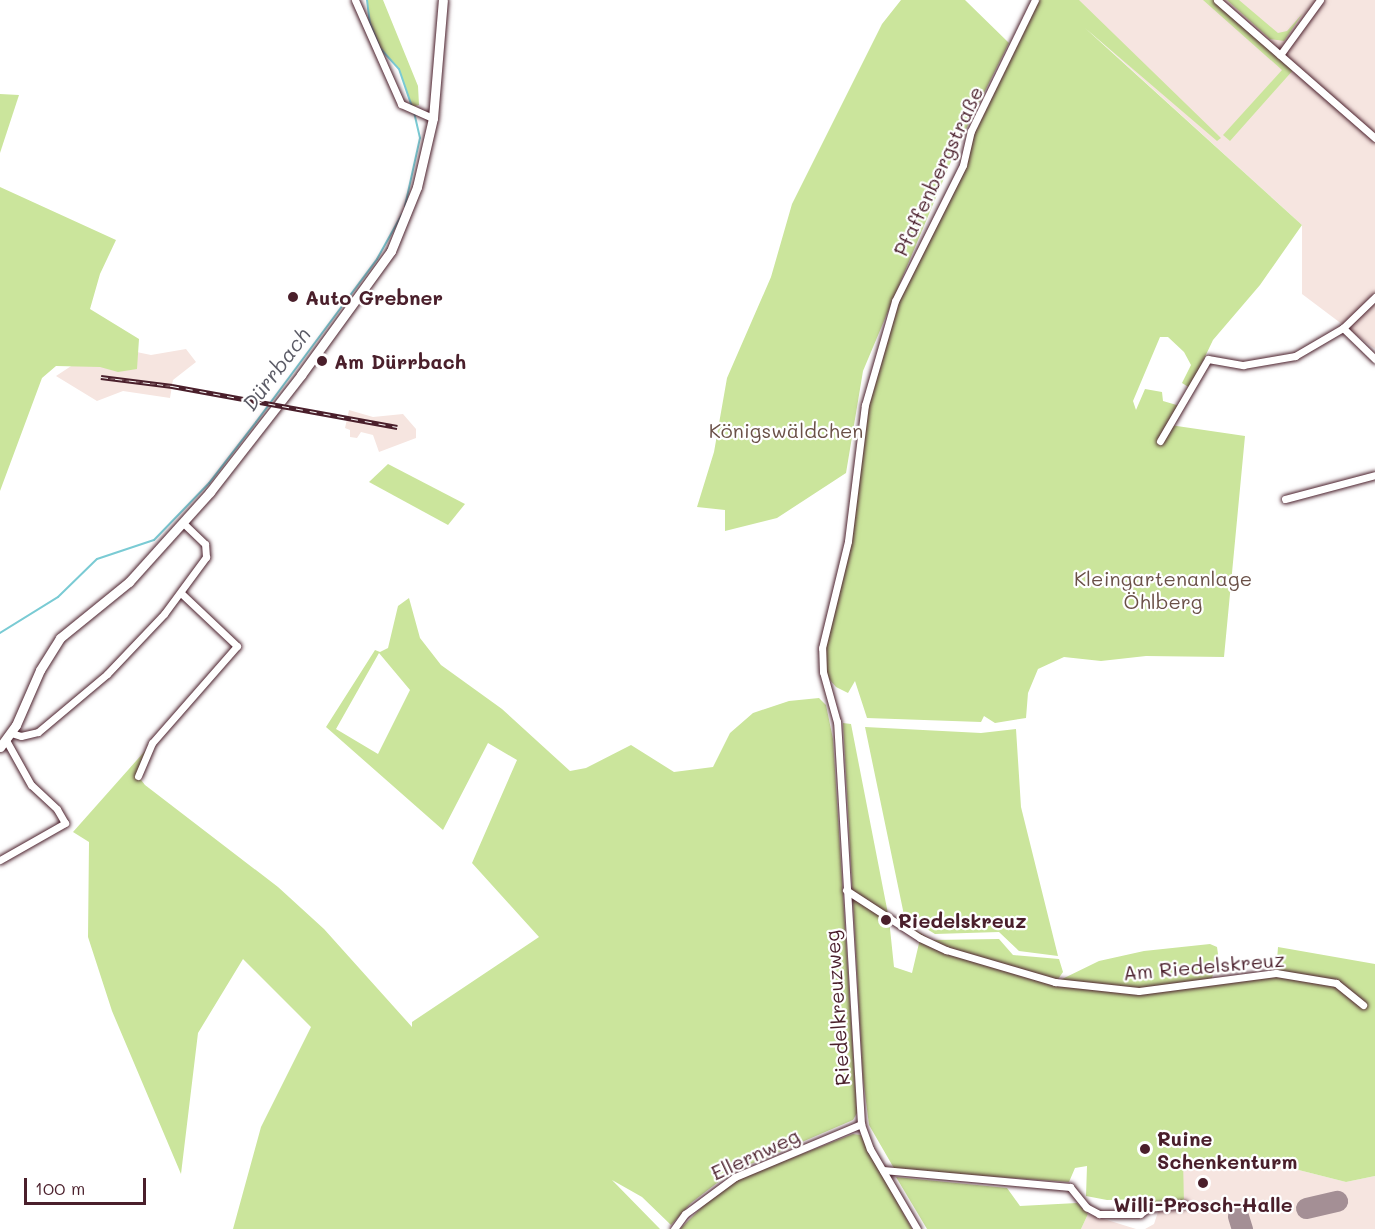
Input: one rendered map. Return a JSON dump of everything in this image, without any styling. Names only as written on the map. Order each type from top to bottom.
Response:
[{"type":"street","points":[[355,0],[401,104],[416,113],[433,118]]},
{"type":"street","points":[[6,740],[40,670],[60,638],[129,582],[183,523],[252,441],[391,251],[417,187],[433,118],[442,0]]},
{"type":"street","name":"Pfaffenbergstraße","points":[[846,890],[837,722],[823,672],[822,648],[848,541],[865,405],[896,301],[963,165],[971,131],[1035,0]]},
{"type":"street","points":[[1217,0],[1375,138]]},
{"type":"street","points":[[1280,55],[1320,0]]},
{"type":"street","points":[[1160,441],[1208,359],[1243,365],[1282,360],[1304,351],[1343,327],[1375,297]]},
{"type":"street","points":[[1343,327],[1375,359]]},
{"type":"street","points":[[1285,499],[1375,475]]},
{"type":"street","points":[[6,740],[38,732],[107,674],[181,593],[207,552],[205,544],[183,523]]},
{"type":"street","points":[[138,776],[152,743],[237,646],[181,593]]},
{"type":"street","points":[[0,860],[64,823],[57,809],[31,786],[6,740]]},
{"type":"street","name":"Am Riedelskreuz","points":[[846,890],[920,938],[946,950],[1055,982],[1139,991],[1276,973],[1336,983],[1363,1005]]},
{"type":"street","name":"Riedelkreuzweg","points":[[846,890],[861,1124]]},
{"type":"street","points":[[861,1124],[883,1170],[917,1229]]},
{"type":"street","name":"Ellernweg","points":[[674,1229],[685,1214],[735,1177],[861,1124]]},
{"type":"street","points":[[883,1170],[1070,1187],[1086,1207],[1099,1214],[1140,1214],[1148,1208],[1184,1204]]},
{"type":"shaded area","points":[[1055,0],[1375,0],[1375,349],[1302,294],[1302,225]]},
{"type":"shaded area","points":[[103,345],[151,355],[186,349],[196,362],[173,380],[170,398],[123,391],[97,401],[56,376]]},
{"type":"shaded area","points":[[349,410],[373,417],[403,414],[416,429],[416,438],[379,452],[373,435],[361,432],[357,438],[350,437],[350,430],[345,428]]},
{"type":"shaded area","points":[[1182,1160],[1271,1163],[1346,1182],[1375,1176],[1375,1229],[1145,1229],[1154,1224],[1158,1212],[1184,1209]]},
{"type":"shaded area","points":[[1088,1214],[1136,1229],[1081,1229]]},
{"type":"green space","points":[[367,0],[383,0],[418,86],[419,105],[412,107],[399,69],[380,48],[370,23]]},
{"type":"green space","name":"Königswäldchen","points":[[901,0],[965,0],[1009,43],[958,145],[863,371],[846,473],[777,518],[725,531],[725,510],[697,507],[714,452],[727,378],[771,277],[792,204],[882,24]]},
{"type":"green space","name":"Kleingartenanlage Öhlberg","points":[[1035,0],[1079,0],[1221,138],[1217,141],[1085,28],[1302,225],[1260,285],[1213,340],[1190,388],[1182,383],[1191,365],[1184,352],[1168,337],[1160,337],[1133,401],[1136,410],[1145,389],[1162,392],[1163,401],[1180,406],[1170,425],[1245,436],[1224,657],[1146,656],[1101,661],[1064,657],[1038,669],[1028,693],[1026,718],[995,723],[984,716],[981,722],[867,718],[855,681],[848,693],[836,687],[823,672],[822,648],[848,541],[865,405],[895,301],[963,165],[971,131]]},
{"type":"green space","points":[[1203,0],[1217,0],[1295,68],[1230,141],[1223,135],[1282,70]]},
{"type":"green space","points":[[1227,0],[1239,0],[1278,33],[1287,31],[1303,13],[1284,41],[1270,39]]},
{"type":"green space","points":[[0,94],[19,95],[0,153]]},
{"type":"green space","points":[[0,187],[116,240],[100,274],[90,309],[139,339],[137,369],[118,372],[100,367],[56,366],[42,378],[0,491]]},
{"type":"green space","points":[[388,464],[465,504],[448,525],[369,482]]},
{"type":"green space","points":[[409,598],[420,638],[441,665],[502,709],[570,771],[586,768],[631,745],[674,772],[713,767],[730,733],[753,713],[789,701],[819,698],[826,705],[833,739],[857,1113],[853,1120],[730,1173],[691,1203],[671,1225],[642,1197],[612,1180],[660,1229],[233,1229],[261,1127],[311,1027],[243,959],[198,1033],[181,1174],[112,1011],[88,937],[89,842],[73,832],[152,743],[138,776],[145,785],[278,887],[324,929],[412,1027],[412,1022],[539,937],[472,863],[517,760],[488,743],[443,830],[326,727],[375,650],[380,652],[388,648],[398,606]],"holes":[[[379,653],[410,690],[378,754],[336,729]]]},
{"type":"green space","points":[[843,723],[851,724],[889,919],[894,967],[912,973],[920,939],[912,928],[932,940],[999,939],[1013,955],[1059,959],[1063,972],[1056,982],[1099,961],[1144,951],[1210,944],[1217,947],[1218,954],[1211,982],[1276,973],[1278,947],[1375,964],[1375,1176],[1346,1182],[1271,1163],[1183,1160],[1184,1202],[1155,1205],[1145,1204],[1142,1199],[1107,1200],[1086,1196],[1087,1166],[1075,1168],[1069,1182],[895,1170],[869,1125],[863,1078]]},
{"type":"green space","points":[[865,727],[981,733],[1016,729],[1021,807],[1058,956],[1019,951],[999,932],[935,934],[904,915]]},
{"type":"green space","points":[[853,1134],[861,1135],[912,1229],[680,1229],[711,1198],[740,1178]]},
{"type":"green space","points":[[896,1177],[1007,1188],[1020,1206],[1077,1203],[1088,1214],[1081,1229],[927,1229]]},
{"type":"waterway","name":"Dürrbach","points":[[367,0],[370,23],[380,48],[399,69],[412,106]]},
{"type":"waterway","name":"Dürrbach","points":[[405,206],[420,138],[414,112]]},
{"type":"waterway","name":"Dürrbach","points":[[0,633],[58,597],[97,559],[154,540],[209,483],[377,259],[402,214]]},
{"type":"taxiway","points":[[1306,1208],[1337,1201]]},
{"type":"taxiway","points":[[1238,1216],[1242,1229]]},
{"type":"railway","points":[[101,377],[172,386],[397,427]]},
{"type":"place","name":"Auto Grebner","points":[[293,297]]},
{"type":"place","name":"Am Dürrbach","points":[[322,361]]},
{"type":"place","name":"Riedelskreuz","points":[[886,920]]},
{"type":"place","name":"Ruine Schenkenturm","points":[[1145,1149]]},
{"type":"place","name":"Willi-Prosch-Halle","points":[[1203,1183]]}]
